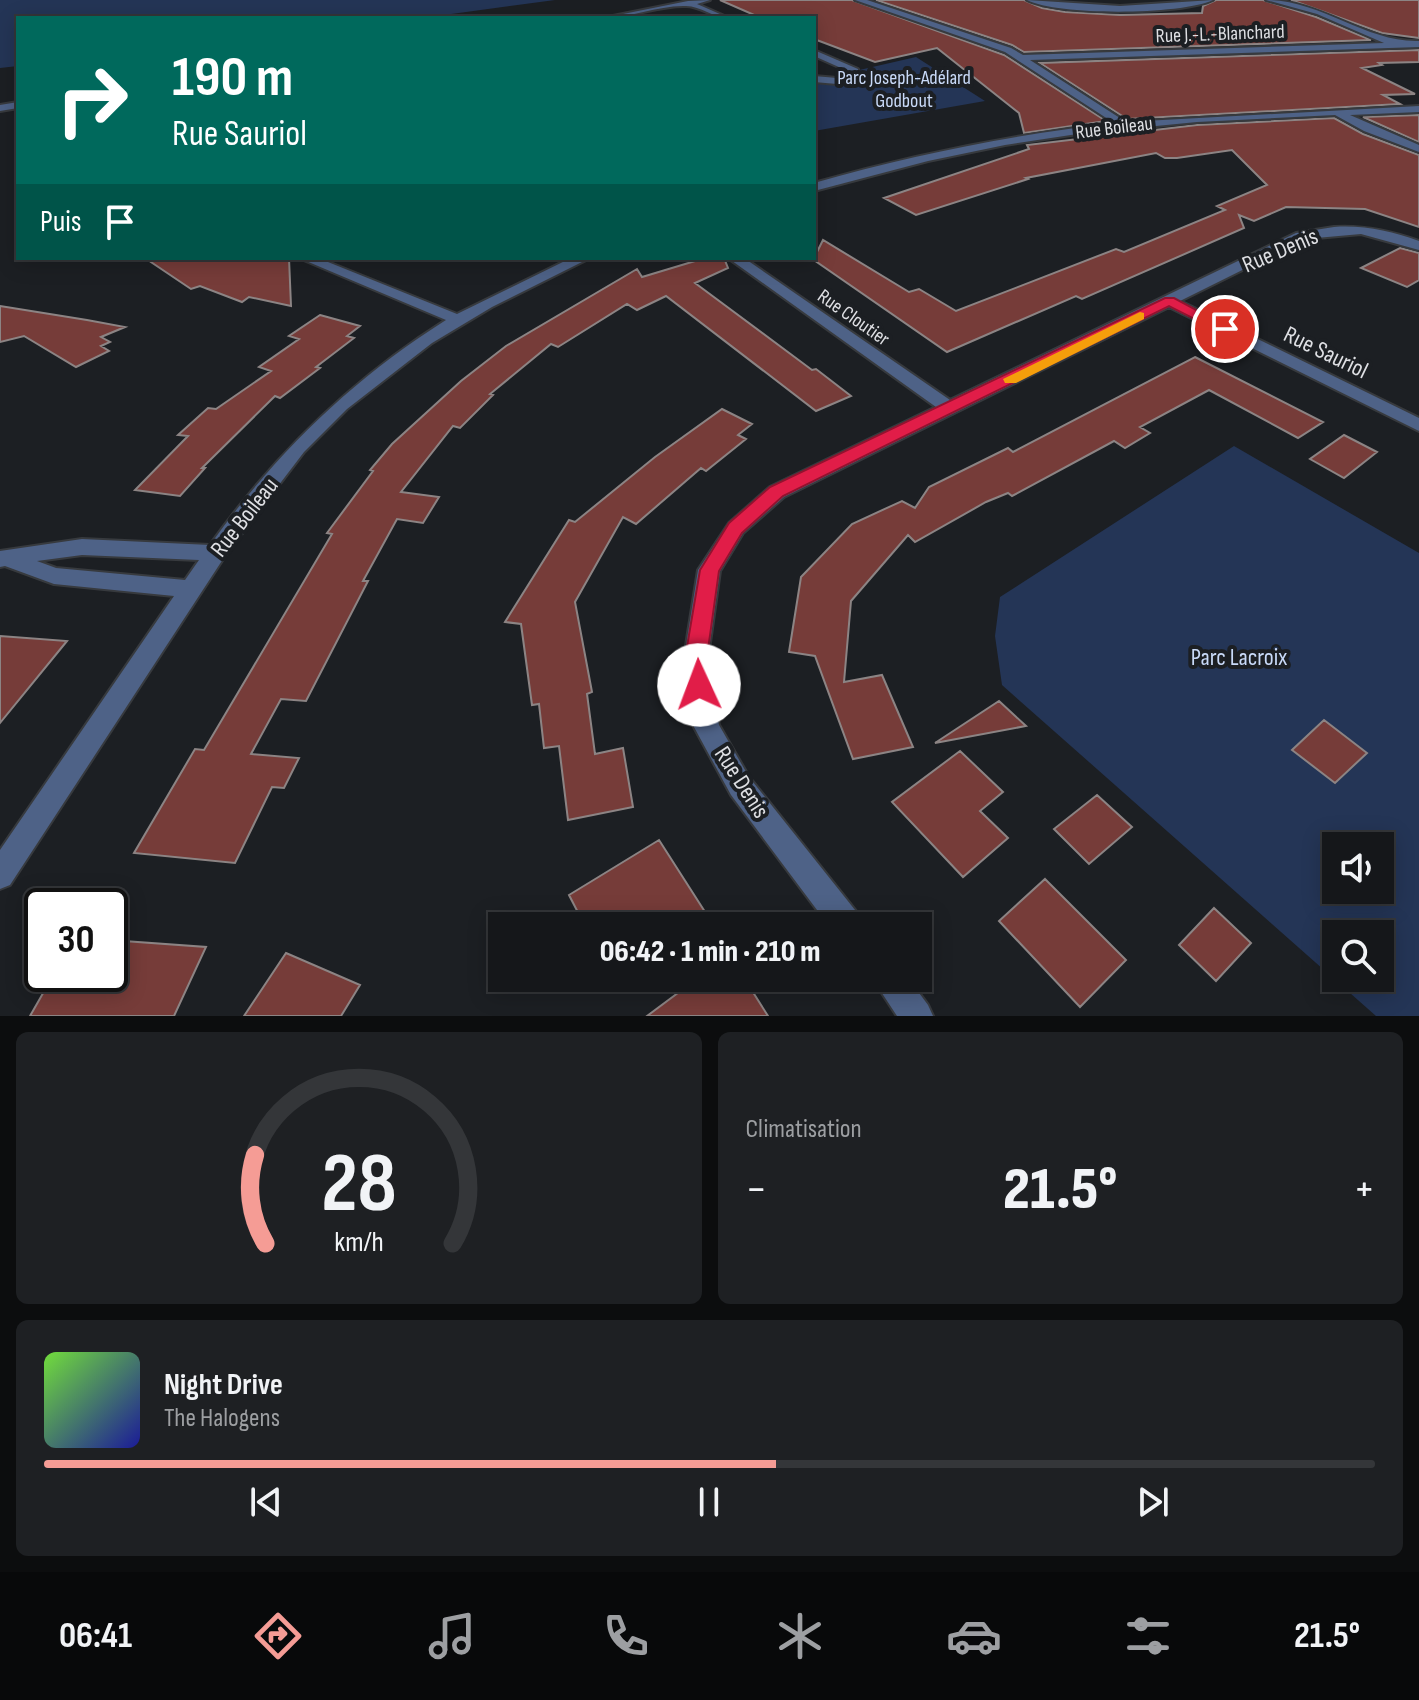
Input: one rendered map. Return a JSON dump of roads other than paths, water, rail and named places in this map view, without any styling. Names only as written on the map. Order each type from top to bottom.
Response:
[{"type":"street","points":[[618,16],[706,0]]},
{"type":"street","points":[[859,0],[1023,58],[1124,125]]},
{"type":"street","points":[[1031,0],[1056,6],[1112,7],[1181,5],[1209,0]]},
{"type":"street","points":[[1090,0],[1112,7]]},
{"type":"street","points":[[1270,0],[1320,12],[1395,45]]},
{"type":"street","points":[[688,3],[720,16]]},
{"type":"street","name":"Rue J.-L.-Blanchard","points":[[1023,58],[1419,44]]},
{"type":"street","points":[[816,54],[855,71],[854,77],[837,81],[816,79]]},
{"type":"street","name":"Rue Boileau","points":[[816,186],[928,157],[1124,125],[1419,109]]},
{"type":"street","points":[[1337,112],[1368,129],[1419,149]]},
{"type":"street","name":"Rue Denis","points":[[837,912],[740,786],[707,727],[695,664],[709,570],[736,528],[777,492],[1301,236],[1334,228],[1375,233],[1419,246]]},
{"type":"street","points":[[311,260],[456,319]]},
{"type":"street","name":"Rue Boileau","points":[[0,875],[215,553],[279,472],[339,407],[379,373],[456,319],[512,289],[578,260]]},
{"type":"street","name":"Rue Cloutier","points":[[738,260],[951,409]]},
{"type":"street","name":"Rue Sauriol","points":[[1169,301],[1419,425]]},
{"type":"street","points":[[4,559],[82,547],[215,553]]},
{"type":"street","points":[[4,559],[54,576],[189,589]]},
{"type":"street","points":[[899,992],[917,1016]]},
{"type":"park label","name":"Parc Joseph-Adélard Godbout","points":[[904,88]]},
{"type":"park label","name":"Parc Lacroix","points":[[1239,657]]}]
